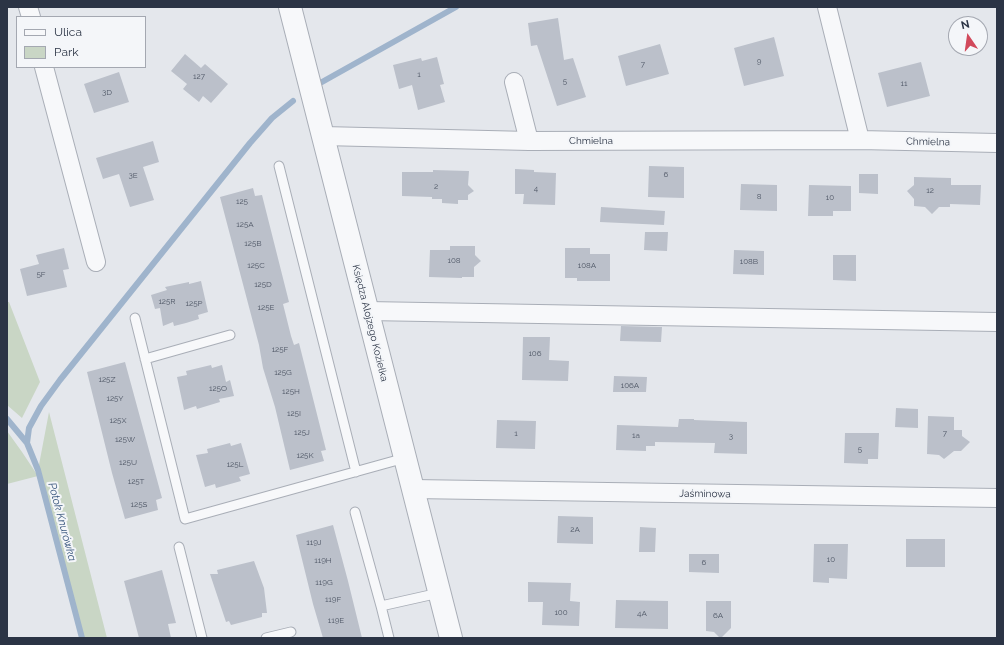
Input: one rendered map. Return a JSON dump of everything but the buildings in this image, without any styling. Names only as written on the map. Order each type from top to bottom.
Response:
[{"type":"street","name":"Księdza Alojzego Koziełka","points":[[290,7],[451,638]]},
{"type":"street","points":[[827,7],[860,140]]},
{"type":"street","points":[[44,68],[96,262]]},
{"type":"street","points":[[514,82],[529,141]]},
{"type":"street","name":"Chmielna","points":[[323,136],[529,141],[860,140],[997,143]]},
{"type":"street","points":[[367,311],[997,322]]},
{"type":"street","name":"Jaśminowa","points":[[413,489],[997,498]]},
{"type":"lane","points":[[279,166],[356,472]]},
{"type":"lane","points":[[135,318],[185,519],[405,458]]},
{"type":"lane","points":[[145,359],[230,335]]},
{"type":"lane","points":[[354,512],[389,638]]},
{"type":"lane","points":[[179,547],[202,638]]},
{"type":"lane","points":[[381,606],[439,593]]},
{"type":"lane","points":[[266,638],[290,632]]},
{"type":"green space","points":[[7,302],[9,302],[40,382],[22,418],[7,405]]},
{"type":"green space","points":[[49,412],[107,638],[81,638],[38,470]]},
{"type":"green space","points":[[7,431],[22,452],[38,476],[7,484]]},
{"type":"waterway","points":[[322,82],[456,7]]},
{"type":"waterway","points":[[27,443],[29,428],[41,406],[60,380],[250,143],[272,118],[293,101]]},
{"type":"waterway","name":"Potok Knurówka","points":[[7,419],[27,443],[38,470],[82,638]]}]
